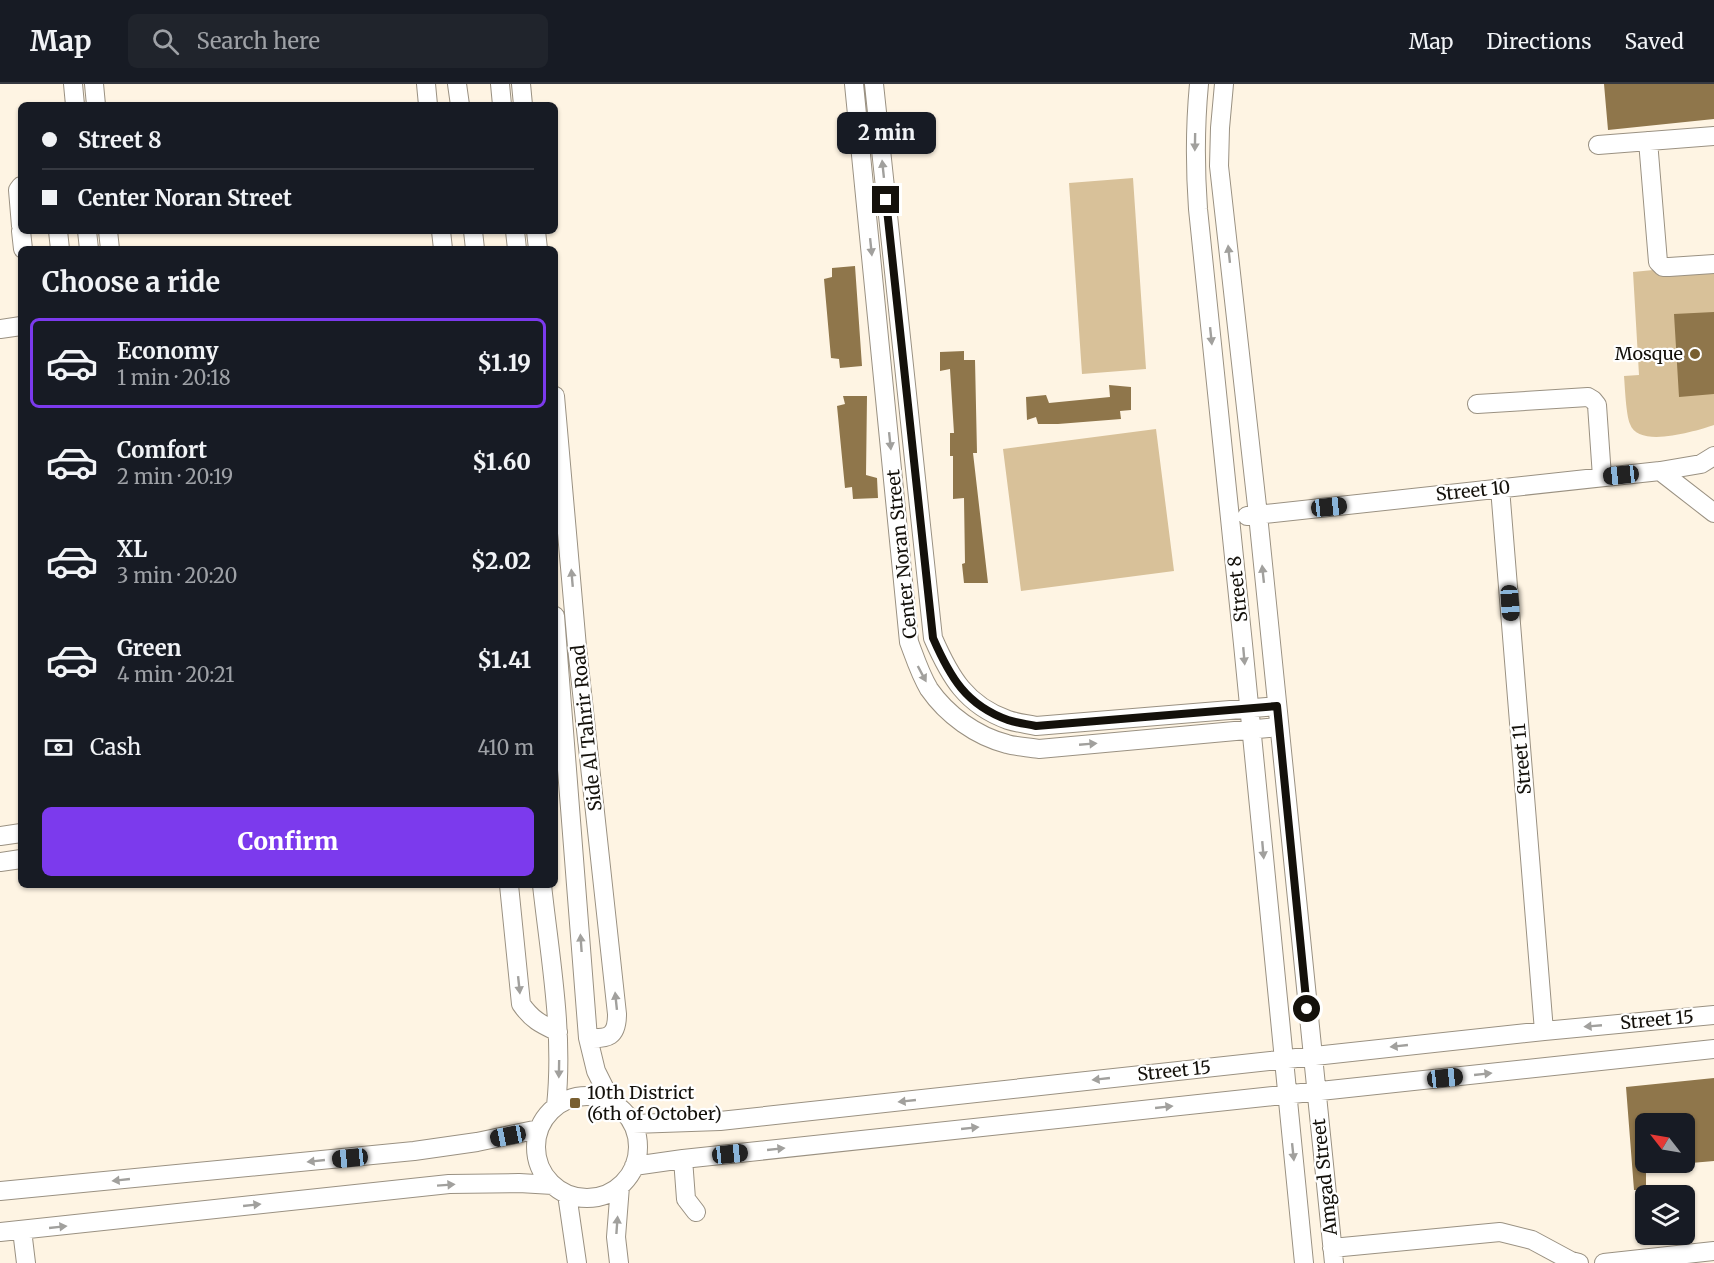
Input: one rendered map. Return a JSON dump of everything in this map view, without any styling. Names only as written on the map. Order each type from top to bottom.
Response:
[{"type":"street","points":[[73,84],[75,102]]},
{"type":"street","points":[[94,84],[96,102]]},
{"type":"street","points":[[426,84],[428,102]]},
{"type":"street","points":[[458,84],[460,102]]},
{"type":"street","points":[[500,84],[502,102]]},
{"type":"street","points":[[520,84],[523,102]]},
{"type":"street","name":"Center Noran Street","points":[[854,84],[909,642],[917,666],[930,689],[951,713],[977,732],[1008,744],[1040,748],[1279,727]]},
{"type":"street","name":"Center Noran Street","points":[[874,84],[933,638],[961,690],[983,708],[1008,720],[1036,726],[1277,706]]},
{"type":"street","name":"Street 8","points":[[1199,84],[1195,121],[1196,187],[1288,1094]]},
{"type":"street","name":"Street 8","points":[[1224,84],[1220,128],[1220,166],[1316,1091]]},
{"type":"street","points":[[1598,145],[1714,137]]},
{"type":"street","points":[[1648,141],[1658,262],[1663,267],[1714,264]]},
{"type":"street","points":[[0,329],[18,326]]},
{"type":"street","points":[[1477,404],[1588,397],[1593,399],[1597,405],[1602,477]]},
{"type":"street","name":"Side Al Tahrir Road","points":[[558,429],[617,1014],[617,1023],[613,1033],[604,1039],[588,1038]]},
{"type":"street","name":"Street 10","points":[[1230,518],[1660,471],[1701,464],[1714,456]]},
{"type":"street","points":[[1660,471],[1714,513]]},
{"type":"street","name":"Street 11","points":[[1500,488],[1544,1031]]},
{"type":"street","points":[[558,606],[574,604]]},
{"type":"street","points":[[558,654],[588,1038],[597,1071],[611,1101]]},
{"type":"street","points":[[0,836],[18,833]]},
{"type":"street","points":[[0,862],[18,859]]},
{"type":"street","points":[[509,888],[521,1004],[530,1016],[558,1032]]},
{"type":"street","points":[[542,888],[558,1032],[560,1069],[556,1106]]},
{"type":"street","name":"Street 15","points":[[633,1124],[720,1121],[1544,1031],[1714,1015]]},
{"type":"street","name":"Street 15","points":[[634,1166],[1714,1049]]},
{"type":"street","name":"Amgad Street","points":[[1316,1091],[1333,1255]]},
{"type":"street","name":"Amgad Street","points":[[1288,1094],[1304,1263]]},
{"type":"street","points":[[578,1097],[601,1097],[611,1101],[624,1111],[633,1124],[638,1145],[634,1166],[626,1180],[612,1192],[594,1198],[576,1197],[560,1189],[546,1178],[536,1149],[540,1129],[544,1120],[556,1106],[567,1100],[578,1097]]},
{"type":"street","points":[[0,1191],[414,1151],[477,1142],[540,1129]]},
{"type":"street","points":[[683,1159],[686,1198],[696,1212]]},
{"type":"street","points":[[0,1232],[449,1184],[519,1183],[560,1189]]},
{"type":"street","points":[[619,1263],[616,1237],[620,1186]]},
{"type":"street","points":[[560,1189],[577,1263]]},
{"type":"street","points":[[22,1230],[26,1263]]},
{"type":"street","points":[[1333,1255],[1500,1232],[1532,1240],[1579,1263]]},
{"type":"street","points":[[1604,1263],[1714,1251]]},
{"type":"shaded area","points":[[1133,178],[1146,369],[1082,374],[1069,183]]},
{"type":"shaded area","points":[[1714,264],[1714,425],[1682,434],[1644,436],[1635,431],[1630,424],[1624,376],[1639,375],[1633,272]]},
{"type":"shaded area","points":[[1156,429],[1174,571],[1021,591],[1003,449]]},
{"type":"building","points":[[1604,84],[1714,84],[1714,119],[1608,130]]},
{"type":"building","points":[[855,266],[862,366],[840,368],[839,359],[831,358],[824,279],[832,277],[832,268]]},
{"type":"building","name":"Mosque","points":[[1714,312],[1714,394],[1679,397],[1674,314]]},
{"type":"building","points":[[964,351],[964,360],[975,360],[977,453],[973,453],[988,583],[964,583],[962,564],[965,563],[964,498],[953,499],[953,456],[950,456],[950,433],[954,433],[950,369],[940,371],[940,352]]},
{"type":"building","points":[[1109,385],[1131,387],[1131,410],[1120,411],[1121,419],[1058,424],[1038,424],[1036,417],[1027,420],[1026,397],[1046,395],[1049,403],[1110,397]]},
{"type":"building","points":[[843,396],[867,396],[866,475],[877,478],[878,498],[853,499],[852,487],[845,488],[837,406],[845,404]]},
{"type":"building","points":[[1714,1078],[1714,1161],[1695,1163],[1695,1113],[1635,1113],[1635,1173],[1646,1173],[1646,1185],[1635,1185],[1634,1190],[1626,1087]]},
{"type":"place","name":"Mosque","points":[[1695,354]]},
{"type":"place","name":"10th District (6th of October)","points":[[575,1103]]},
{"type":"route","points":[[886,200],[933,638],[945,664],[961,690],[983,708],[1008,720],[1036,726],[1277,706],[1307,1009]]}]
